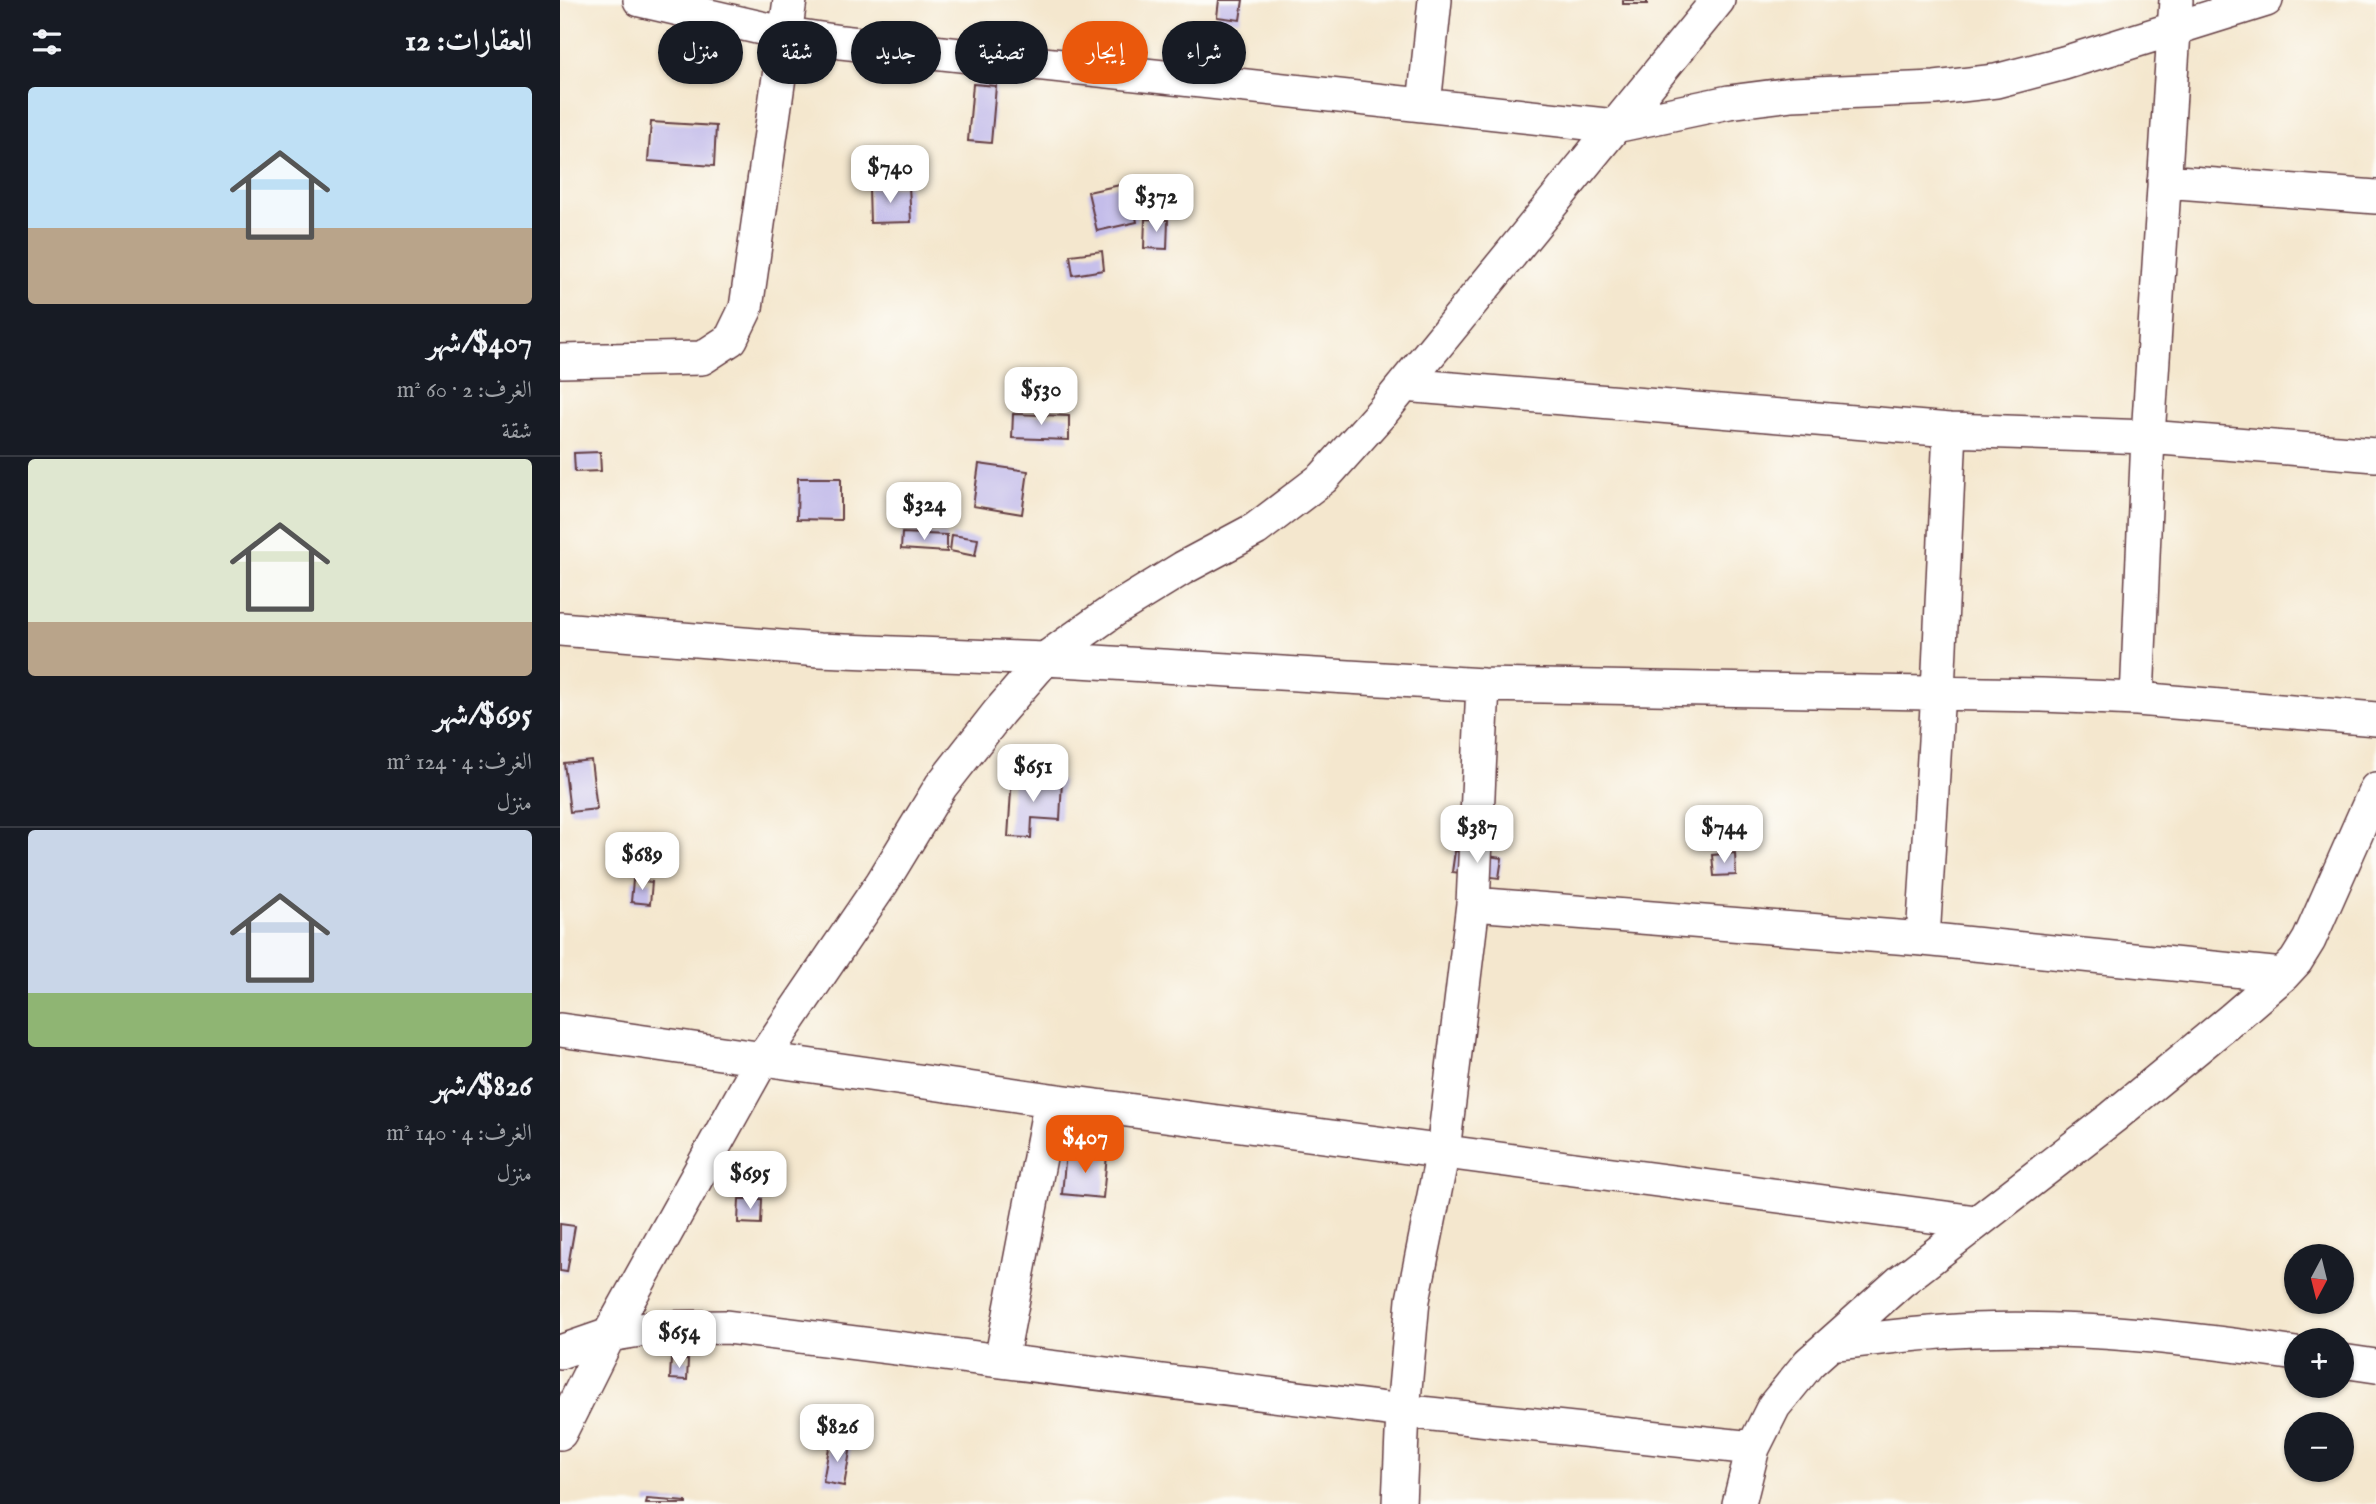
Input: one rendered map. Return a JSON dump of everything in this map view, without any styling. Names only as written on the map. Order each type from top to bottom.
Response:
[{"type":"street","points":[[640,0],[757,27]]},
{"type":"street","points":[[788,21],[790,0]]},
{"type":"street","points":[[1424,105],[1435,0]]},
{"type":"street","points":[[560,1433],[609,1335],[762,1058],[882,883],[941,786],[999,712],[1045,659],[1113,611],[1266,522],[1322,478],[1404,384],[1718,0]]},
{"type":"street","points":[[837,42],[1615,126],[1730,102],[1792,94],[1935,88],[1996,80],[2064,63],[2175,14],[2266,0]]},
{"type":"street","points":[[2137,699],[2148,438],[2175,14]]},
{"type":"street","points":[[560,361],[702,358],[731,339],[746,308],[780,84]]},
{"type":"street","points":[[2164,181],[2376,197]]},
{"type":"street","points":[[1404,384],[1950,430],[2148,438],[2376,455]]},
{"type":"street","points":[[1923,939],[1950,430]]},
{"type":"street","points":[[560,629],[806,650],[1045,659],[1483,685],[1938,691],[2137,699],[2376,719]]},
{"type":"street","points":[[1399,1504],[1403,1411],[1413,1300],[1443,1151],[1474,904],[1483,685]]},
{"type":"street","points":[[1739,1504],[1753,1448],[1774,1406],[1809,1363],[1900,1282],[2113,1117],[2283,975],[2296,961],[2309,940],[2376,789]]},
{"type":"street","points":[[1474,904],[1923,939],[2283,975]]},
{"type":"street","points":[[560,1030],[1051,1100],[1976,1222]]},
{"type":"street","points":[[1001,1361],[1051,1100]]},
{"type":"street","points":[[560,1352],[609,1335],[652,1328],[726,1327],[1403,1411],[1753,1448]]},
{"type":"street","points":[[1831,1344],[1975,1330],[2065,1331],[2142,1334],[2284,1352]]},
{"type":"street","points":[[2354,1362],[2376,1366]]},
{"type":"building","points":[[1219,0],[1243,0],[1240,20],[1217,17]]},
{"type":"building","points":[[1623,0],[1647,0],[1647,4],[1623,4]]},
{"type":"building","points":[[973,84],[996,86],[991,143],[968,141]]},
{"type":"building","points":[[651,122],[716,126],[714,166],[648,161]]},
{"type":"building","points":[[1129,183],[1137,222],[1097,231],[1088,192]]},
{"type":"building","points":[[909,186],[911,222],[870,223],[869,188]]},
{"type":"building","points":[[1145,219],[1168,220],[1167,249],[1144,248]]},
{"type":"building","points":[[1102,251],[1104,270],[1073,275],[1070,255]]},
{"type":"building","points":[[1013,414],[1069,416],[1069,440],[1012,438]]},
{"type":"building","points":[[600,452],[601,471],[575,472],[574,453]]},
{"type":"building","points":[[979,464],[1028,471],[1022,514],[973,506]]},
{"type":"building","points":[[798,478],[841,478],[841,520],[797,519]]},
{"type":"building","points":[[902,533],[947,535],[947,552],[901,549]]},
{"type":"building","points":[[952,535],[978,539],[975,556],[950,551]]},
{"type":"building","points":[[591,760],[597,809],[570,812],[564,763]]},
{"type":"building","points":[[1012,776],[1062,780],[1060,820],[1032,818],[1031,838],[1008,837]]},
{"type":"building","points":[[1455,851],[1502,858],[1499,878],[1452,872]]},
{"type":"building","points":[[1735,853],[1736,875],[1714,876],[1712,855]]},
{"type":"building","points":[[633,880],[652,882],[650,904],[631,902]]},
{"type":"building","points":[[1066,1152],[1107,1155],[1103,1198],[1062,1194]]},
{"type":"building","points":[[739,1199],[762,1199],[761,1224],[738,1223]]},
{"type":"building","points":[[560,1224],[575,1226],[567,1272],[560,1271]]},
{"type":"building","points":[[671,1359],[688,1360],[687,1380],[670,1379]]},
{"type":"building","points":[[830,1442],[851,1446],[844,1486],[823,1482]]},
{"type":"building","points":[[647,1499],[686,1502],[686,1504],[646,1504]]}]
